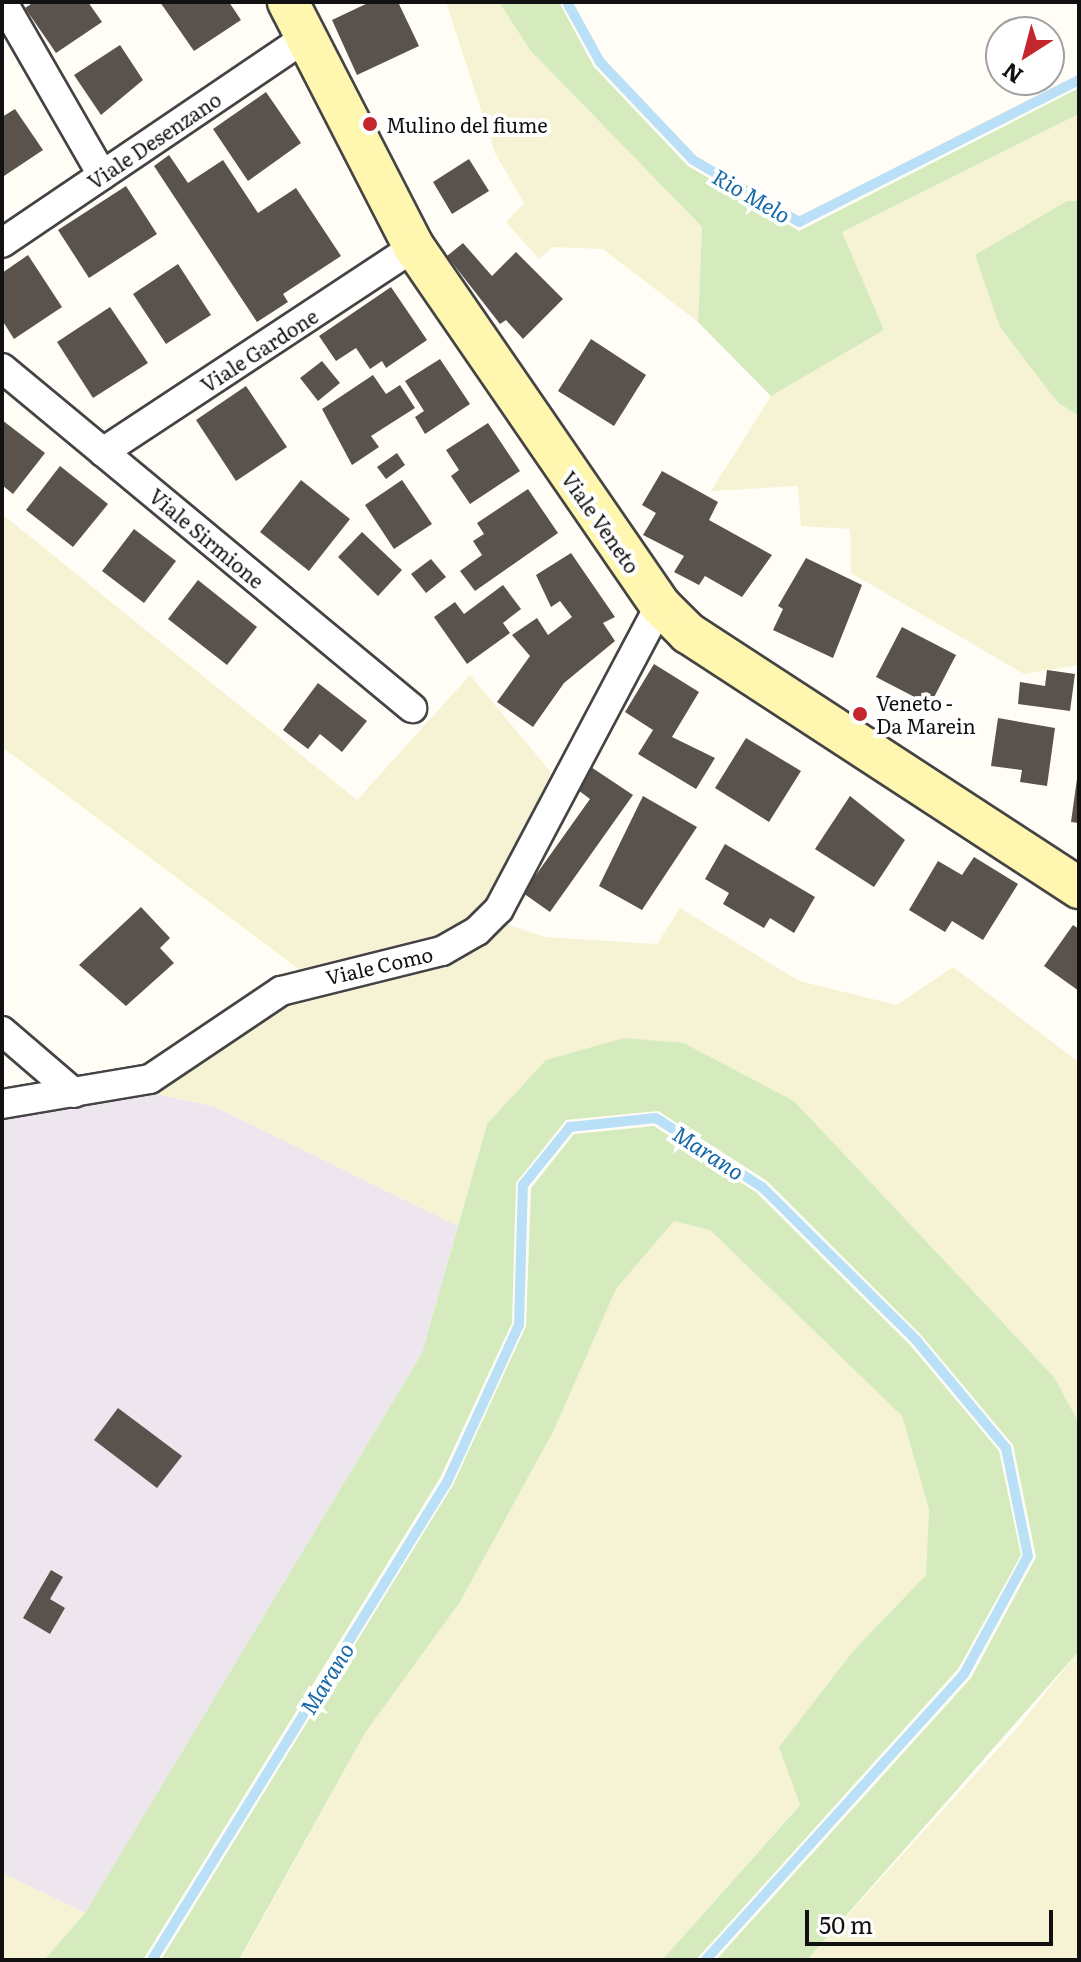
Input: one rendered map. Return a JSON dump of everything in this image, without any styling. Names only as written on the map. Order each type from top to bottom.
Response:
[{"type":"main road","name":"Viale Veneto","points":[[288,2],[414,247],[660,605],[688,633],[1079,888]]},
{"type":"street","points":[[5,6],[102,175]]},
{"type":"street","name":"Viale Desenzano","points":[[2,243],[305,38]]},
{"type":"street","name":"Viale Gardone","points":[[103,452],[414,247]]},
{"type":"street","name":"Viale Sirmione","points":[[2,368],[412,708]]},
{"type":"street","name":"Viale Como","points":[[2,1104],[150,1079],[281,991],[442,951],[477,931],[499,909],[660,605]]},
{"type":"street","points":[[2,1031],[74,1093]]},
{"type":"shaded area","points":[[446,2],[499,2],[530,50],[702,227],[698,322],[603,249],[553,247],[539,259],[506,222],[524,203],[495,153]]},
{"type":"shaded area","points":[[1079,114],[1079,201],[975,255],[1057,403],[1079,416],[1079,665],[1024,674],[851,573],[850,529],[801,526],[798,486],[711,491],[771,396],[884,330],[841,232]]},
{"type":"shaded area","points":[[2,514],[357,800],[470,675],[558,781],[488,903],[438,941],[300,970],[2,747]]},
{"type":"shaded area","points":[[680,908],[799,981],[897,1005],[953,967],[1079,1062],[1079,1423],[1054,1377],[794,1101],[684,1043],[487,1124],[458,1226],[216,1107],[153,1093],[286,1003],[483,941],[506,924],[545,937],[657,944]]},
{"type":"shaded area","points":[[153,1093],[216,1107],[458,1226],[422,1353],[85,1913],[2,1873],[2,1119]]},
{"type":"shaded area","points":[[674,1221],[710,1230],[902,1416],[929,1509],[926,1575],[854,1650],[800,1804],[662,1960],[240,1960],[365,1733],[460,1602],[554,1430],[616,1289]]},
{"type":"shaded area","points":[[1079,1651],[1079,1960],[807,1960],[1018,1727]]},
{"type":"shaded area","points":[[2,1873],[85,1913],[44,1960],[2,1960]]},
{"type":"green space","points":[[499,2],[559,2],[594,67],[688,166],[799,231],[1079,88],[1079,114],[842,232],[884,330],[771,396],[698,322],[702,227],[530,50]]},
{"type":"green space","points":[[1067,201],[1079,201],[1079,416],[1058,403],[1000,327],[975,255]]},
{"type":"green space","points":[[624,1038],[684,1043],[794,1101],[1054,1377],[1079,1423],[1079,1651],[807,1960],[716,1960],[971,1678],[1036,1557],[1013,1445],[921,1335],[767,1181],[658,1111],[566,1120],[516,1183],[512,1323],[440,1478],[143,1960],[44,1960],[85,1913],[422,1353],[487,1124],[546,1060]]},
{"type":"green space","points":[[654,1126],[757,1193],[910,1345],[999,1451],[1021,1555],[958,1669],[696,1960],[662,1960],[800,1805],[779,1747],[854,1650],[926,1575],[929,1509],[902,1416],[710,1230],[674,1221],[616,1289],[554,1430],[460,1602],[365,1733],[239,1960],[161,1960],[453,1485],[526,1326],[531,1188],[574,1134]]},
{"type":"building","points":[[34,2],[88,2],[102,22],[56,53],[25,8]]},
{"type":"building","points":[[160,2],[229,2],[241,20],[194,51]]},
{"type":"building","points":[[370,2],[398,2],[419,46],[357,75],[332,20]]},
{"type":"building","points":[[120,45],[143,80],[101,115],[74,75]]},
{"type":"building","points":[[266,92],[301,143],[248,181],[213,129]]},
{"type":"building","points":[[15,109],[43,150],[4,176],[2,117]]},
{"type":"building","points":[[169,155],[188,183],[223,160],[258,213],[296,188],[341,256],[283,294],[288,302],[257,322],[154,166]]},
{"type":"building","points":[[469,159],[489,191],[452,214],[433,182]]},
{"type":"building","points":[[126,186],[157,234],[89,278],[58,230]]},
{"type":"building","points":[[463,243],[492,276],[516,252],[563,299],[523,339],[506,320],[500,324],[447,256]]},
{"type":"building","points":[[28,255],[62,307],[14,339],[2,320],[2,273]]},
{"type":"building","points":[[178,264],[211,315],[166,344],[133,294]]},
{"type":"building","points":[[391,287],[427,340],[386,368],[382,361],[370,369],[356,348],[336,361],[319,336]]},
{"type":"building","points":[[110,307],[148,363],[93,398],[57,342]]},
{"type":"building","points":[[591,339],[646,375],[614,426],[558,391]]},
{"type":"building","points":[[440,359],[470,404],[425,434],[415,417],[424,411],[405,381]]},
{"type":"building","points":[[322,361],[340,383],[318,401],[300,378]]},
{"type":"building","points":[[373,375],[386,394],[400,385],[415,408],[371,436],[379,447],[352,465],[322,409]]},
{"type":"building","points":[[246,386],[287,447],[236,481],[196,420]]},
{"type":"building","points":[[2,420],[45,453],[13,494],[2,485]]},
{"type":"building","points":[[488,423],[520,471],[470,504],[451,476],[459,470],[446,450]]},
{"type":"building","points":[[397,453],[405,465],[386,479],[377,467]]},
{"type":"building","points":[[60,466],[108,504],[73,547],[26,510]]},
{"type":"building","points":[[662,471],[718,502],[709,520],[772,555],[742,597],[705,576],[699,585],[674,572],[684,556],[643,535],[656,513],[642,505]]},
{"type":"building","points":[[301,480],[350,519],[309,571],[260,532]]},
{"type":"building","points":[[402,480],[432,524],[394,549],[365,505]]},
{"type":"building","points":[[528,489],[558,533],[475,591],[460,571],[482,555],[473,541],[484,534],[477,523]]},
{"type":"building","points":[[134,529],[176,561],[144,603],[102,571]]},
{"type":"building","points":[[362,532],[402,570],[378,596],[338,557]]},
{"type":"building","points":[[571,553],[615,617],[603,623],[615,641],[564,683],[533,727],[497,702],[530,656],[512,635],[537,618],[548,635],[572,617],[560,601],[551,607],[536,575]]},
{"type":"building","points":[[806,558],[862,585],[833,658],[773,630],[783,609],[778,606]]},
{"type":"building","points":[[431,559],[446,577],[426,593],[411,574]]},
{"type":"building","points":[[198,580],[257,627],[227,665],[168,619]]},
{"type":"building","points":[[503,585],[521,609],[503,623],[510,633],[467,664],[434,617],[455,602],[464,614]]},
{"type":"building","points":[[902,627],[956,655],[930,705],[876,677]]},
{"type":"building","points":[[654,664],[699,692],[672,737],[715,758],[696,789],[638,754],[653,730],[625,712]]},
{"type":"building","points":[[1047,670],[1075,674],[1070,711],[1018,704],[1020,682],[1045,686]]},
{"type":"building","points":[[318,683],[367,721],[342,752],[320,734],[308,749],[283,730]]},
{"type":"building","points":[[998,718],[1055,728],[1047,786],[1020,782],[1022,770],[991,766]]},
{"type":"building","points":[[746,738],[801,771],[769,822],[715,788]]},
{"type":"building","points":[[591,767],[633,795],[550,912],[523,893],[590,799],[578,790]]},
{"type":"building","points":[[1079,779],[1079,823],[1071,822]]},
{"type":"building","points":[[643,796],[697,827],[642,910],[599,886]]},
{"type":"building","points":[[850,796],[905,840],[874,887],[815,849]]},
{"type":"building","points":[[725,844],[815,897],[794,933],[770,918],[764,928],[723,904],[729,893],[705,879]]},
{"type":"building","points":[[974,857],[1018,884],[983,940],[952,921],[945,932],[909,910],[938,861],[962,875]]},
{"type":"building","points":[[141,907],[170,938],[160,948],[174,963],[126,1006],[79,965]]},
{"type":"building","points":[[1073,925],[1079,929],[1079,991],[1044,966]]},
{"type":"building","points":[[118,1408],[182,1456],[157,1488],[94,1440]]},
{"type":"building","points":[[51,1570],[63,1577],[50,1599],[65,1608],[50,1634],[23,1618]]},
{"type":"waterway","name":"Rio Melo","points":[[567,2],[600,62],[693,160],[799,222],[1079,80]]},
{"type":"waterway","name":"Marano","points":[[152,1960],[447,1482],[519,1325],[523,1185],[570,1127],[656,1118],[762,1187],[916,1340],[1006,1448],[1028,1556],[964,1674],[706,1960]]},
{"type":"place","name":"Mulino del fiume","points":[[370,124]]},
{"type":"place","name":"Veneto - Da Marein","points":[[860,714]]}]
